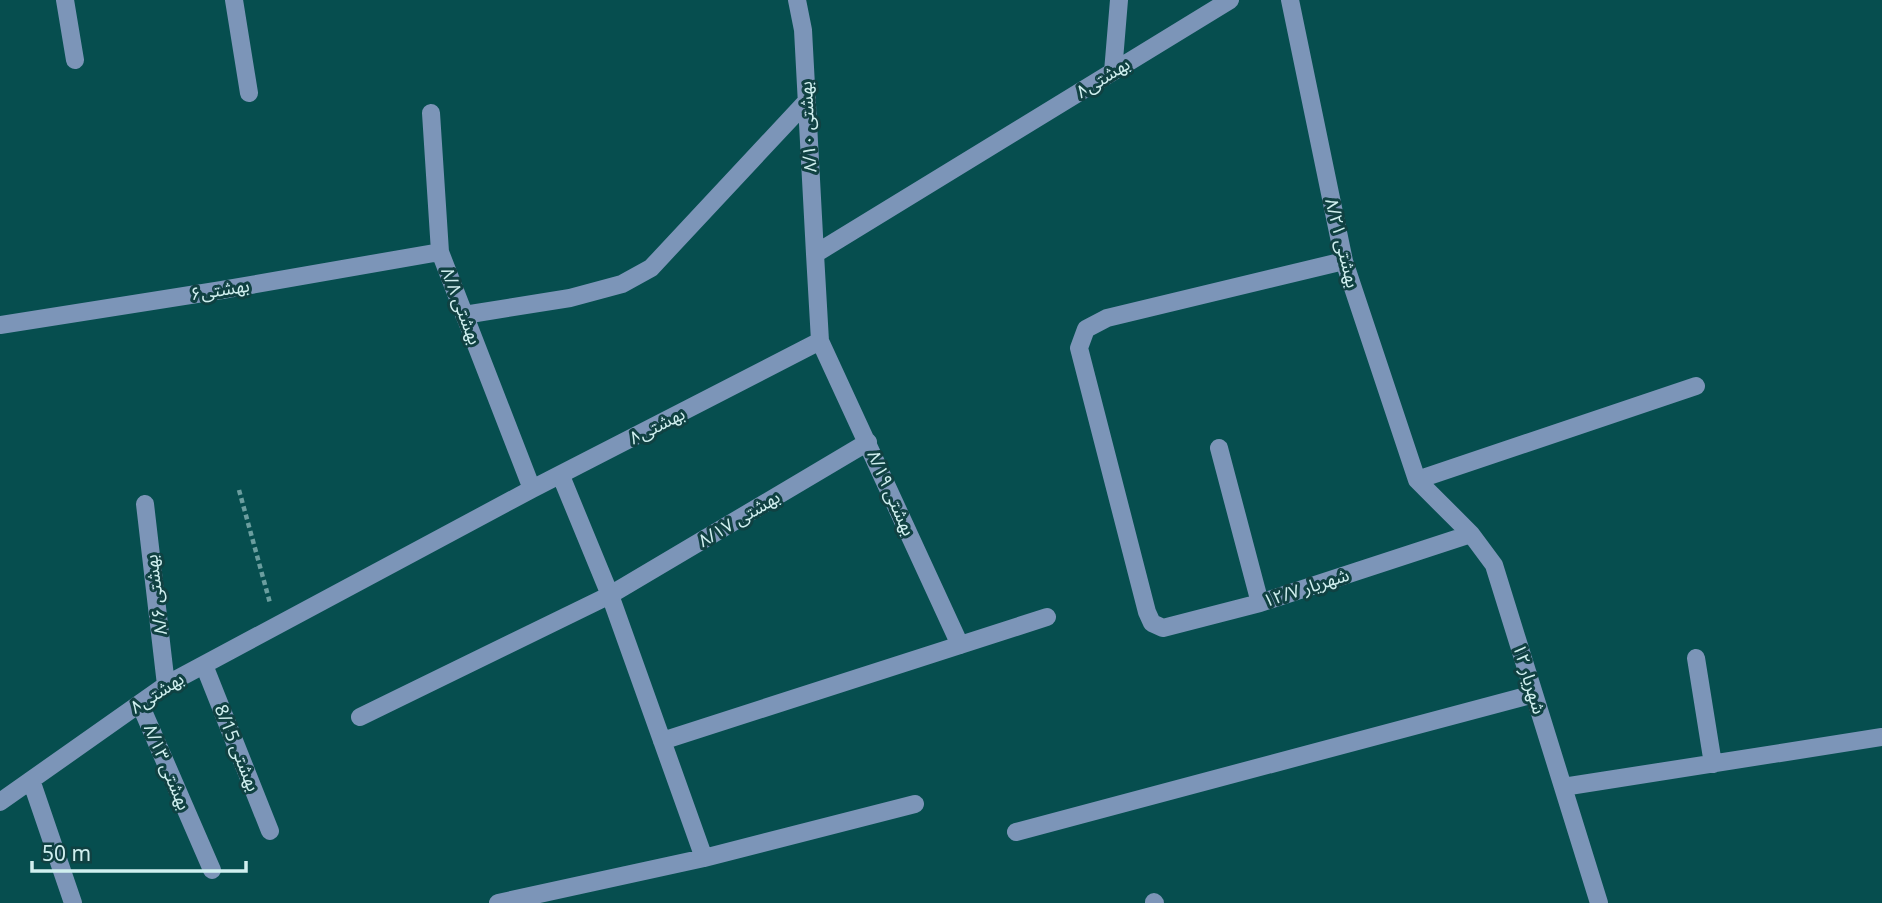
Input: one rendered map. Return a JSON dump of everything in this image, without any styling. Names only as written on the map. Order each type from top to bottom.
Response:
[{"type":"street","points":[[65,0],[75,60]]},
{"type":"street","points":[[234,0],[249,93]]},
{"type":"street","name":"بهشتی ۸/۱۰","points":[[797,0],[803,30],[816,254]]},
{"type":"street","points":[[1113,72],[1119,0]]},
{"type":"street","name":"بهشتی۸","points":[[816,254],[1230,0]]},
{"type":"street","name":"بهشتی ۸/۲۱","points":[[1290,0],[1344,261],[1417,480]]},
{"type":"street","points":[[464,315],[570,298],[622,284],[651,268],[807,101]]},
{"type":"street","name":"بهشتی ۸/۸","points":[[431,113],[440,252],[532,489]]},
{"type":"street","name":"بهشتی۶","points":[[0,325],[440,252]]},
{"type":"street","points":[[816,254],[820,341]]},
{"type":"street","name":"شهریار ۱۲/۷","points":[[1344,261],[1107,318],[1086,330],[1079,348],[1152,624],[1163,628],[1261,603],[1471,534]]},
{"type":"street","name":"بهشتی۸","points":[[0,802],[166,685],[532,489],[820,341]]},
{"type":"street","name":"بهشتی ۸/۱۹","points":[[820,341],[960,645]]},
{"type":"street","points":[[1417,480],[1696,386]]},
{"type":"street","name":"بهشتی ۸/۱۷","points":[[360,717],[610,595],[868,442]]},
{"type":"street","points":[[1219,448],[1261,603]]},
{"type":"street","points":[[561,476],[610,595],[704,858]]},
{"type":"street","name":"شهریار ۱۲","points":[[1417,480],[1471,534],[1494,565],[1599,903]]},
{"type":"street","name":"بهشتی ۸/۶","points":[[145,504],[166,685]]},
{"type":"street","points":[[662,741],[1047,617]]},
{"type":"street","points":[[1696,658],[1713,764]]},
{"type":"street","name":"بهشتی 8/15","points":[[204,665],[270,831]]},
{"type":"street","points":[[1016,832],[1534,694]]},
{"type":"street","name":"بهشتی ۸/۱۳","points":[[140,704],[212,870]]},
{"type":"street","points":[[1563,788],[1882,737]]},
{"type":"street","points":[[32,780],[73,903]]},
{"type":"street","points":[[498,903],[704,858],[915,804]]},
{"type":"path","points":[[239,490],[276,625]]}]
